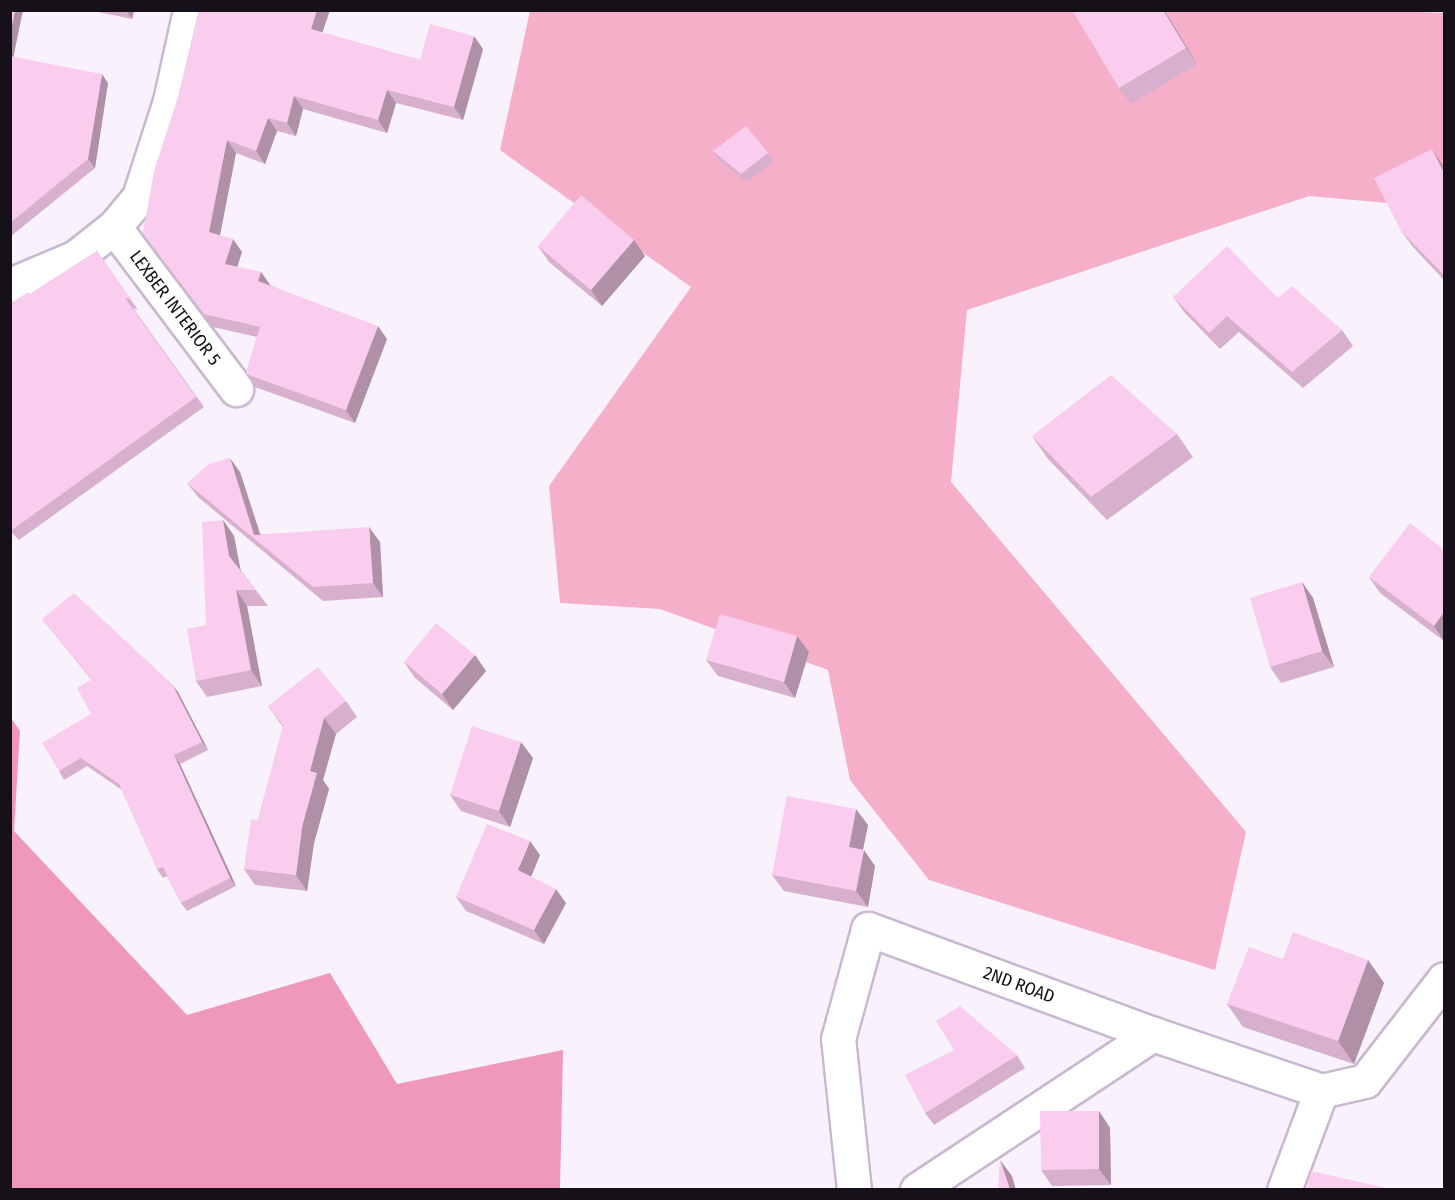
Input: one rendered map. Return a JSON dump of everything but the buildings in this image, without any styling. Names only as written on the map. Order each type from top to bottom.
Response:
[{"type":"street","points":[[10,285],[76,257],[114,227],[139,197],[170,101],[190,10]]},
{"type":"street","name":"LEXBER INTERIOR 5","points":[[114,227],[236,389]]},
{"type":"street","name":"2ND ROAD","points":[[854,1190],[838,1038],[868,929],[1153,1034],[1321,1091]]},
{"type":"street","points":[[1284,1190],[1321,1091],[1365,1082],[1444,979]]},
{"type":"street","points":[[917,1190],[1153,1034]]},
{"type":"shaded area","points":[[1374,10],[1444,13],[1444,208],[1309,196],[967,310],[951,482],[1246,832],[1215,970],[929,880],[850,780],[828,670],[660,609],[560,603],[549,486],[691,287],[500,150],[530,11]]},
{"type":"shaded area","points":[[11,718],[20,731],[14,831],[187,1015],[330,973],[397,1084],[563,1050],[560,1189],[11,1189]]}]
